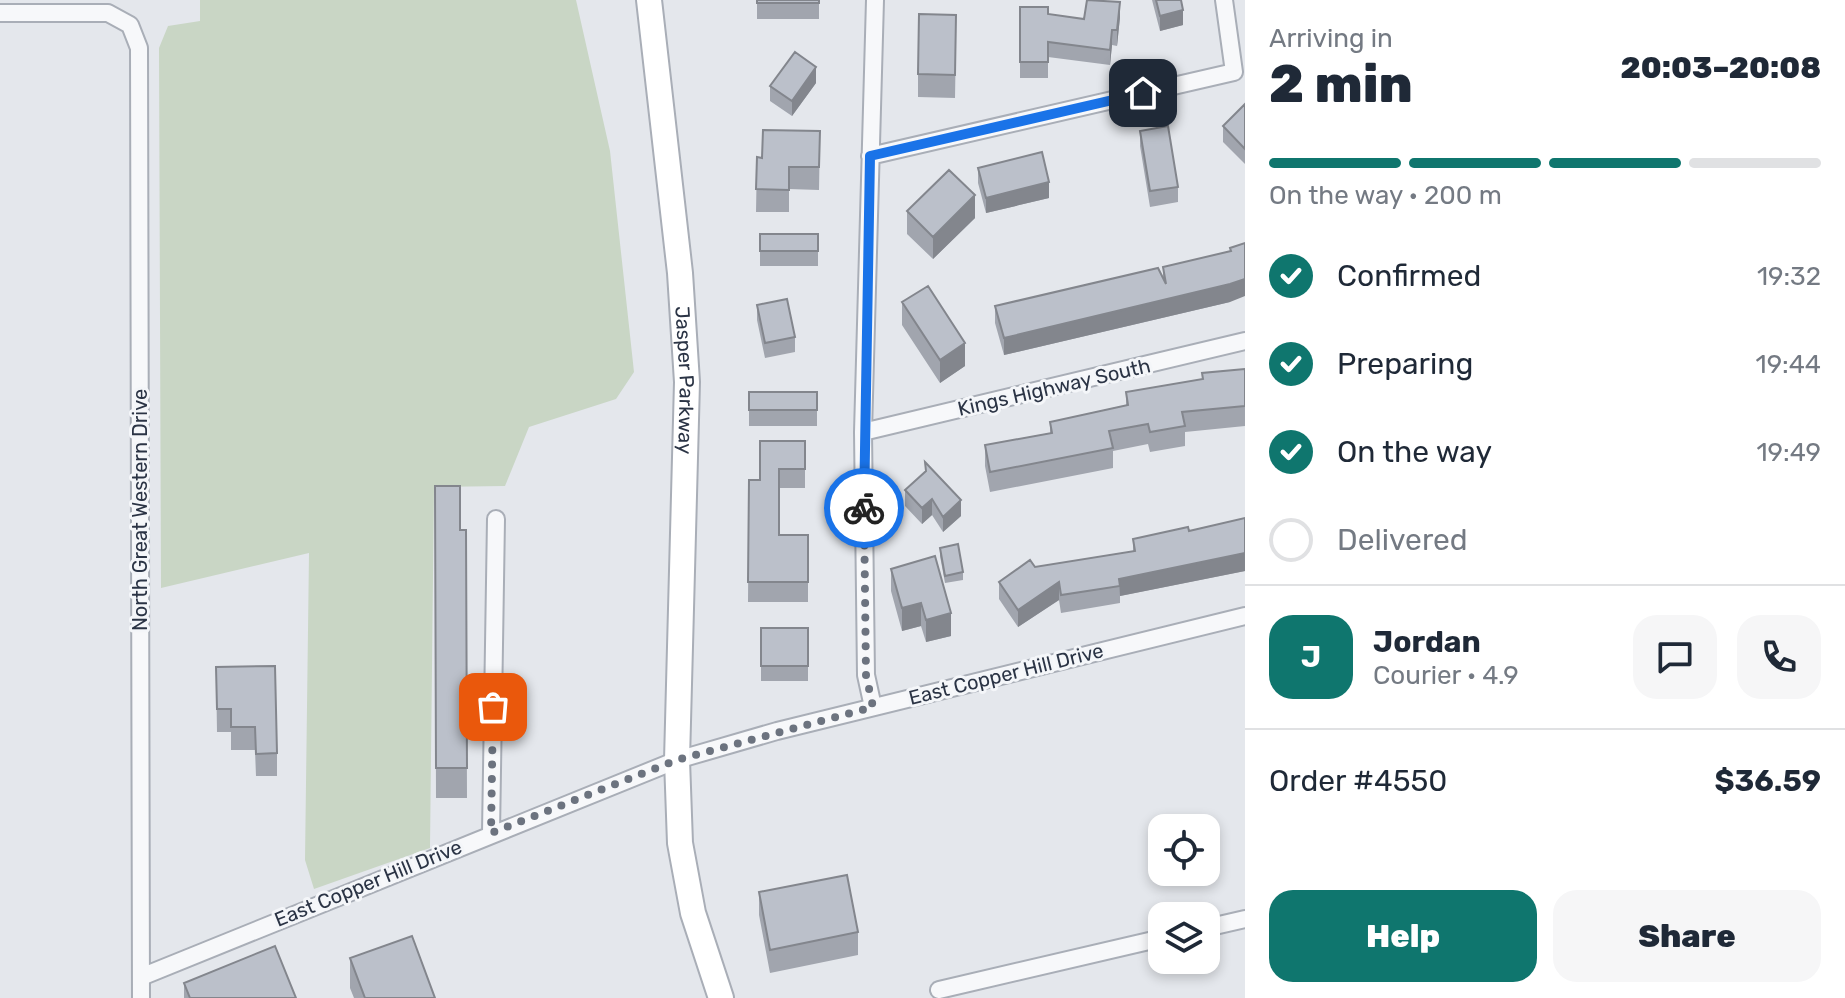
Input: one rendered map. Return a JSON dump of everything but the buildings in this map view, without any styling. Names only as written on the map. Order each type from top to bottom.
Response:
[{"type":"main road","name":"Jasper Parkway","points":[[649,0],[680,273],[687,382],[677,760],[680,843],[691,899],[721,998]]},
{"type":"street","points":[[873,707],[866,675],[863,432],[875,0]]},
{"type":"street","points":[[870,156],[1234,72],[1224,0]]},
{"type":"street","name":"North Great Western Drive","points":[[0,13],[108,13],[130,25],[139,48],[141,998]]},
{"type":"street","name":"Kings Highway South","points":[[863,432],[1245,341]]},
{"type":"street","points":[[491,833],[496,519]]},
{"type":"street","name":"East Copper Hill Drive","points":[[141,977],[677,760],[873,707],[1245,616]]},
{"type":"street","points":[[1220,925],[1245,919]]},
{"type":"street","points":[[939,990],[1148,941]]},
{"type":"green space","points":[[200,0],[576,0],[610,151],[634,372],[616,399],[529,427],[505,486],[434,487],[430,848],[314,889],[305,860],[309,553],[161,588],[159,48],[168,26],[200,21]]},
{"type":"way so far","points":[[493,707],[491,833],[677,760],[873,707],[866,675],[864,508]]},
{"type":"route","points":[[864,508],[870,156],[1143,93]]}]
